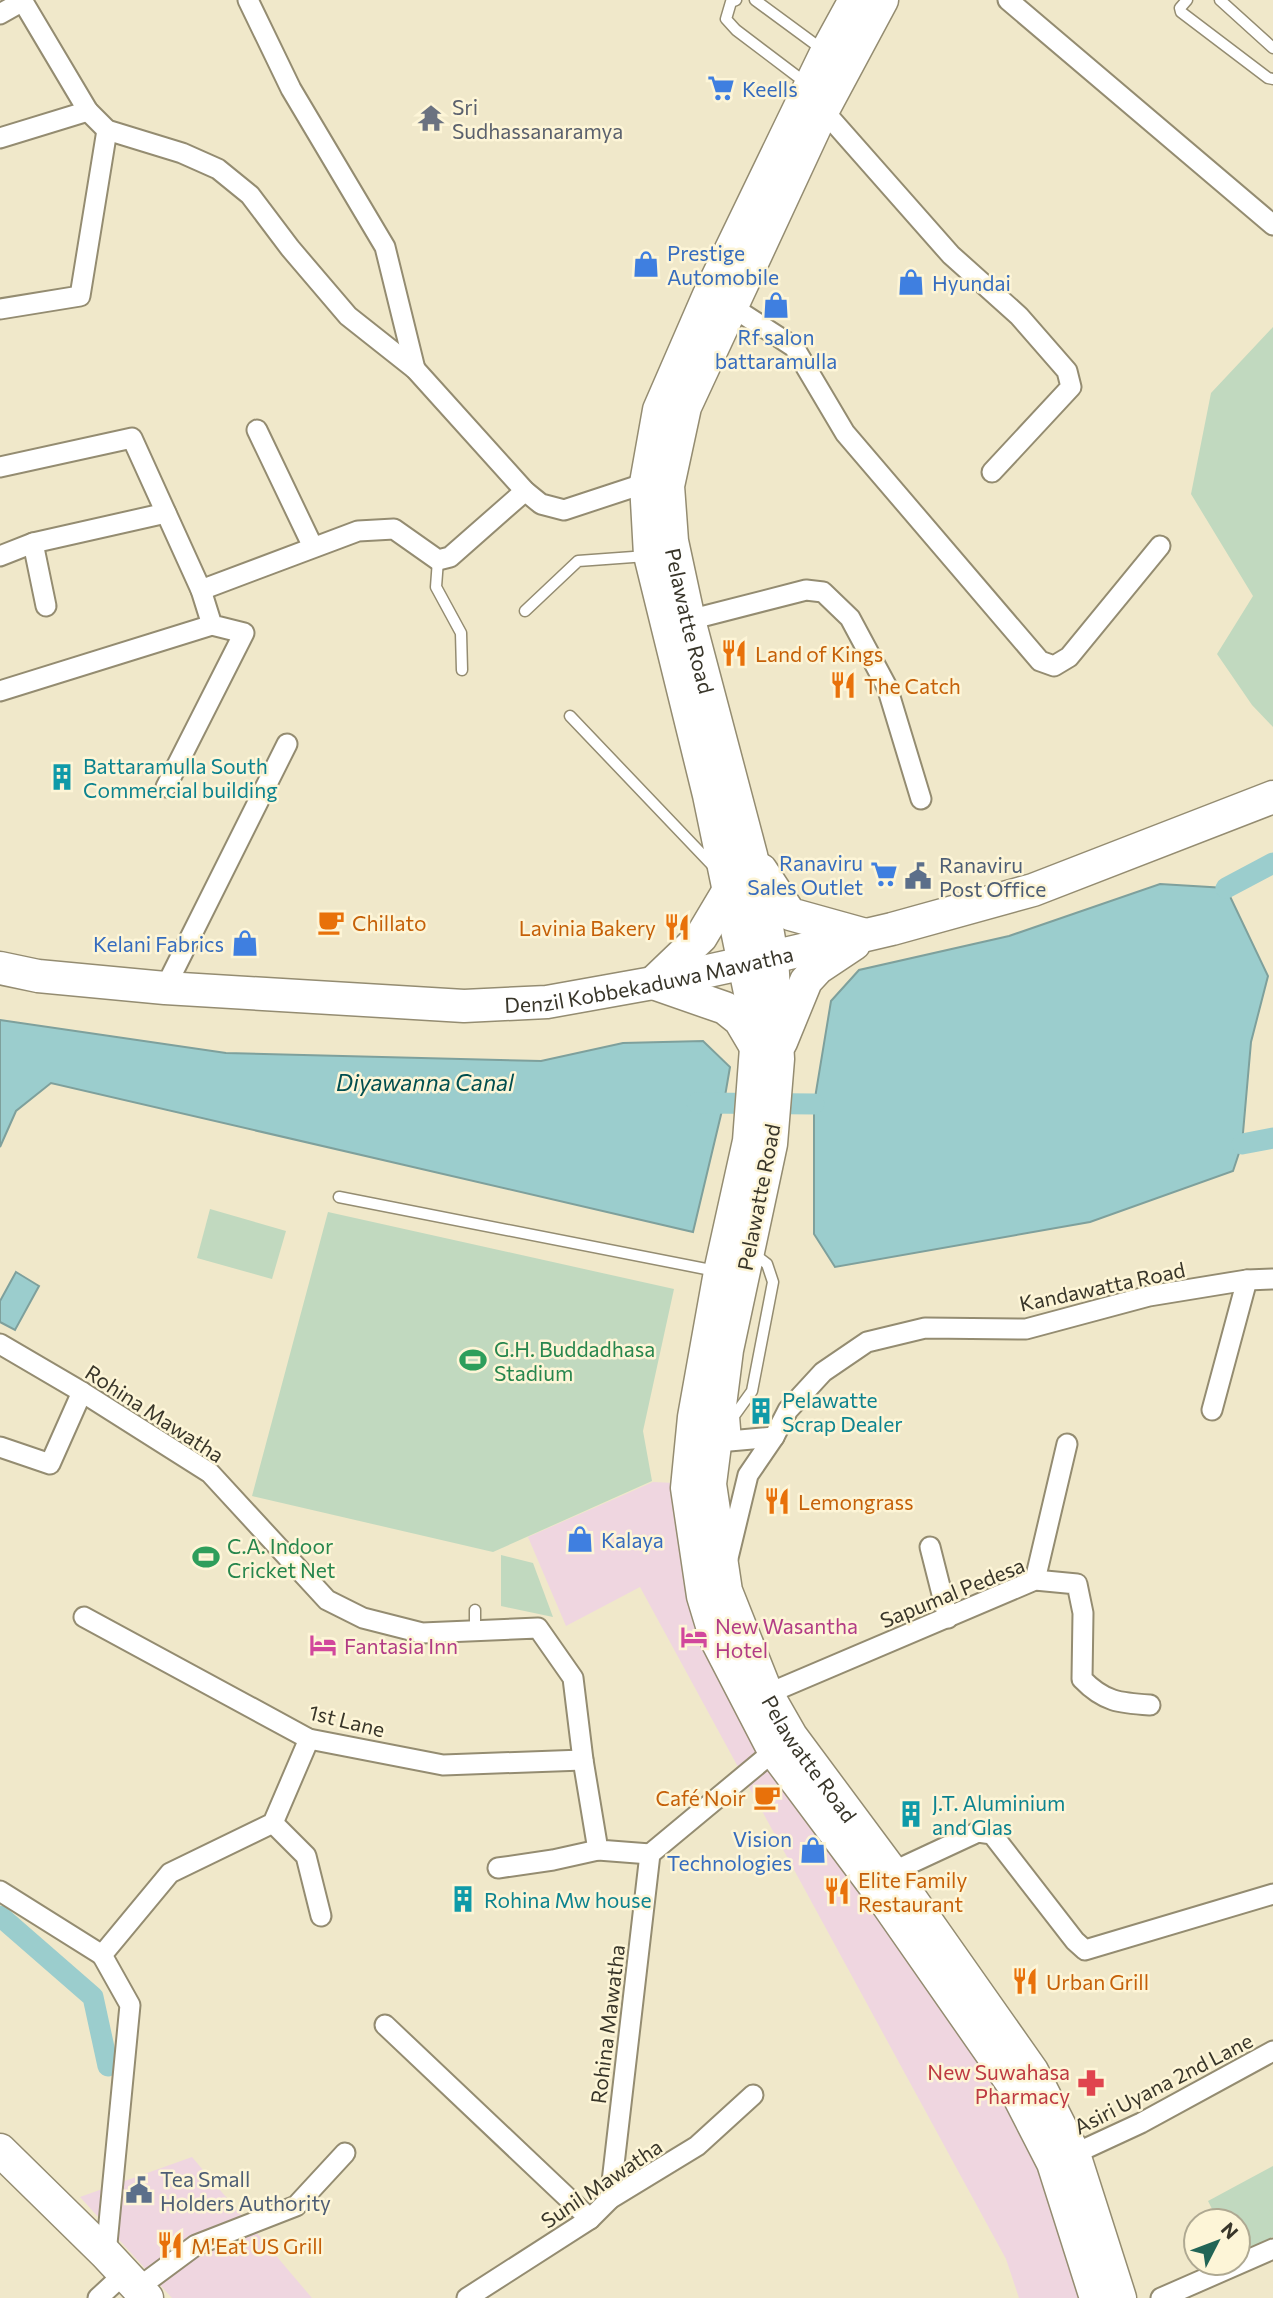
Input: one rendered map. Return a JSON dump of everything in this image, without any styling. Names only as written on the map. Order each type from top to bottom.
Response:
[{"type":"main road","name":"Pelawatte Road","points":[[817,98],[826,53],[855,0]]},
{"type":"main road","name":"Pelawatte Road","points":[[758,960],[728,886],[709,795],[650,555],[657,484],[720,300],[817,98],[882,0]]},
{"type":"main road","name":"Pelawatte Road","points":[[657,484],[689,621],[751,855],[767,1053],[749,1250],[727,1350],[714,1429],[687,1488],[703,1595],[716,1639],[783,1744],[1032,2071],[1074,2154],[1120,2298]]},
{"type":"main road","name":"Denzil Kobbekaduwa Mawatha","points":[[0,968],[38,975],[165,988],[464,1006],[547,1002],[653,983],[867,935],[1033,890],[1273,797]]},
{"type":"main road","points":[[751,855],[790,914],[867,935]]},
{"type":"main road","points":[[728,886],[701,937],[653,983],[725,1008],[740,1020],[767,1053],[806,981],[818,968],[867,935]]},
{"type":"main road","name":"Pelawatte Road","points":[[760,1143],[720,1272],[710,1484],[726,1591],[767,1694],[783,1744]]},
{"type":"main road","name":"Pelawatte Road","points":[[883,1878],[1012,2083],[1053,2163],[1096,2298]]},
{"type":"main road","points":[[0,2151],[129,2278]]},
{"type":"street","points":[[248,0],[291,89],[385,247],[415,369]]},
{"type":"street","points":[[1008,0],[1273,225]]},
{"type":"street","points":[[0,14],[22,1],[88,111],[107,130],[182,153],[218,169],[250,195],[290,248],[348,316],[415,369],[525,491],[541,504],[564,510],[657,484]]},
{"type":"street","points":[[817,98],[951,255],[1019,316],[1066,371],[1071,387],[992,472]]},
{"type":"street","points":[[0,138],[88,111]]},
{"type":"street","points":[[0,310],[80,296],[107,130]]},
{"type":"street","points":[[720,300],[793,347],[845,433],[1040,661],[1054,666],[1069,657],[1160,546]]},
{"type":"street","points":[[257,430],[313,547]]},
{"type":"street","points":[[0,467],[132,438],[201,590],[212,625]]},
{"type":"street","points":[[201,590],[358,531],[394,529],[438,560],[450,558],[525,491]]},
{"type":"street","points":[[0,556],[33,543],[166,513]]},
{"type":"street","points":[[33,543],[46,606]]},
{"type":"street","points":[[689,621],[806,590],[823,592],[849,618],[887,687],[921,799]]},
{"type":"street","points":[[0,691],[212,625],[244,633],[166,787]]},
{"type":"street","points":[[165,988],[287,744]]},
{"type":"street","name":"Kandawatta Road","points":[[723,1579],[748,1475],[774,1437],[788,1410],[823,1372],[867,1342],[925,1328],[1026,1329],[1149,1296],[1247,1280],[1273,1279]]},
{"type":"street","points":[[1212,1410],[1247,1280]]},
{"type":"street","name":"Rohina Mawatha","points":[[0,1344],[210,1473],[327,1600],[363,1618],[422,1633],[475,1620],[538,1628],[573,1678],[598,1850]]},
{"type":"street","points":[[0,1447],[50,1464],[82,1392]]},
{"type":"street","points":[[714,1429],[774,1437]]},
{"type":"street","points":[[1035,1580],[1067,1444]]},
{"type":"street","points":[[930,1547],[948,1618]]},
{"type":"street","name":"Sapumal Pedesa","points":[[767,1694],[1035,1580],[1077,1584],[1083,1613],[1082,1679],[1095,1693],[1117,1703],[1150,1705]]},
{"type":"street","name":"1st Lane","points":[[84,1617],[309,1738],[443,1765],[583,1760]]},
{"type":"street","points":[[102,1955],[170,1873],[273,1823],[309,1738]]},
{"type":"street","points":[[498,1868],[598,1850],[650,1854],[783,1744]]},
{"type":"street","points":[[273,1823],[306,1856],[321,1916]]},
{"type":"street","points":[[883,1878],[978,1832],[992,1834],[1075,1941],[1085,1950],[1273,1894]]},
{"type":"street","name":"Rohina Mawatha","points":[[610,2199],[650,1854]]},
{"type":"street","points":[[0,1891],[102,1955],[130,2005],[129,2278]]},
{"type":"street","points":[[385,2025],[590,2219]]},
{"type":"street","name":"Asiri Uyana 2nd Lane","points":[[1074,2154],[1141,2123],[1273,2051]]},
{"type":"street","name":"Sunil Mawatha","points":[[467,2298],[590,2219],[610,2199],[697,2146],[753,2095]]},
{"type":"street","points":[[98,2298],[129,2278],[196,2245],[296,2206],[345,2153]]},
{"type":"street","points":[[1161,2298],[1273,2249]]},
{"type":"lane","points":[[736,0],[731,2],[726,19],[817,98]]},
{"type":"lane","points":[[755,0],[826,53]]},
{"type":"lane","points":[[1187,0],[1180,8],[1181,12],[1268,78],[1273,79]]},
{"type":"lane","points":[[1220,0],[1273,48]]},
{"type":"lane","points":[[525,611],[578,561],[650,555]]},
{"type":"lane","points":[[438,560],[436,587],[461,633],[462,670]]},
{"type":"lane","points":[[570,716],[728,886]]},
{"type":"lane","points":[[339,1196],[720,1272]]},
{"type":"shaded area","points":[[653,1482],[675,1483],[697,1597],[1007,2086],[1090,2298],[1019,2298],[1006,2259],[640,1587],[566,1626],[528,1537]]},
{"type":"shaded area","points":[[192,2157],[312,2298],[172,2298],[80,2197]]},
{"type":"green space","points":[[1273,327],[1273,727],[1252,705],[1217,654],[1253,596],[1191,494],[1211,393]]},
{"type":"green space","points":[[210,1209],[286,1231],[272,1279],[197,1258]]},
{"type":"green space","name":"G.H. Buddadhasa Stadium","points":[[328,1212],[674,1289],[643,1431],[652,1481],[493,1552],[252,1496]]},
{"type":"green space","points":[[501,1555],[533,1563],[553,1617],[501,1606]]},
{"type":"green space","points":[[1273,2166],[1273,2237],[1252,2247],[1252,2207],[1211,2207],[1208,2201]]},
{"type":"water","points":[[1160,884],[1226,888],[1268,976],[1251,1042],[1242,1144],[1233,1171],[1090,1222],[835,1267],[814,1234],[814,1104],[831,1001],[859,970],[1009,936]]},
{"type":"water","points":[[0,1020],[226,1053],[541,1061],[623,1043],[703,1041],[730,1067],[693,1232],[51,1083],[16,1111],[0,1147]]},
{"type":"water","points":[[16,1272],[39,1286],[15,1330],[0,1322],[0,1301]]},
{"type":"waterway","points":[[1226,888],[1273,863]]},
{"type":"waterway","name":"Diyawanna Canal","points":[[697,1103],[814,1104]]},
{"type":"waterway","points":[[1242,1144],[1273,1138]]},
{"type":"waterway","points":[[0,1916],[93,1997],[108,2066]]},
{"type":"place","name":"Keells","points":[[721,88]]},
{"type":"place","name":"Sri Sudhassanaramya","points":[[431,118]]},
{"type":"place","name":"Prestige Automobile","points":[[646,264]]},
{"type":"place","name":"Hyundai","points":[[911,282]]},
{"type":"place","name":"Rf salon battaramulla","points":[[776,305]]},
{"type":"place","name":"Land of Kings","points":[[734,653]]},
{"type":"place","name":"The Catch","points":[[843,685]]},
{"type":"place","name":"Battaramulla South Commercial building","points":[[62,777]]},
{"type":"place","name":"Ranaviru Sales Outlet","points":[[884,874]]},
{"type":"place","name":"Ranaviru Post Office","points":[[918,876]]},
{"type":"place","name":"Chillato","points":[[331,922]]},
{"type":"place","name":"Lavinia Bakery","points":[[677,927]]},
{"type":"place","name":"Kelani Fabrics","points":[[245,943]]},
{"type":"place","name":"G.H. Buddadhasa Stadium","points":[[473,1360]]},
{"type":"place","name":"Pelawatte Scrap Dealer","points":[[761,1411]]},
{"type":"place","name":"Lemongrass","points":[[777,1501]]},
{"type":"place","name":"Kalaya","points":[[580,1539]]},
{"type":"place","name":"C.A. Indoor Cricket Net","points":[[206,1557]]},
{"type":"place","name":"New Wasantha Hotel","points":[[694,1637]]},
{"type":"place","name":"Fantasia Inn","points":[[323,1645]]},
{"type":"place","name":"Café Noir","points":[[767,1797]]},
{"type":"place","name":"J.T. Aluminium and Glas","points":[[911,1814]]},
{"type":"place","name":"Vision Technologies","points":[[813,1850]]},
{"type":"place","name":"Elite Family Restaurant","points":[[837,1891]]},
{"type":"place","name":"Rohina Mw house","points":[[463,1899]]},
{"type":"place","name":"Urban Grill","points":[[1025,1981]]},
{"type":"place","name":"New Suwahasa Pharmacy","points":[[1091,2083]]},
{"type":"place","name":"Tea Small Holders Authority","points":[[139,2190]]},
{"type":"place","name":"M'Eat US Grill","points":[[170,2245]]}]
